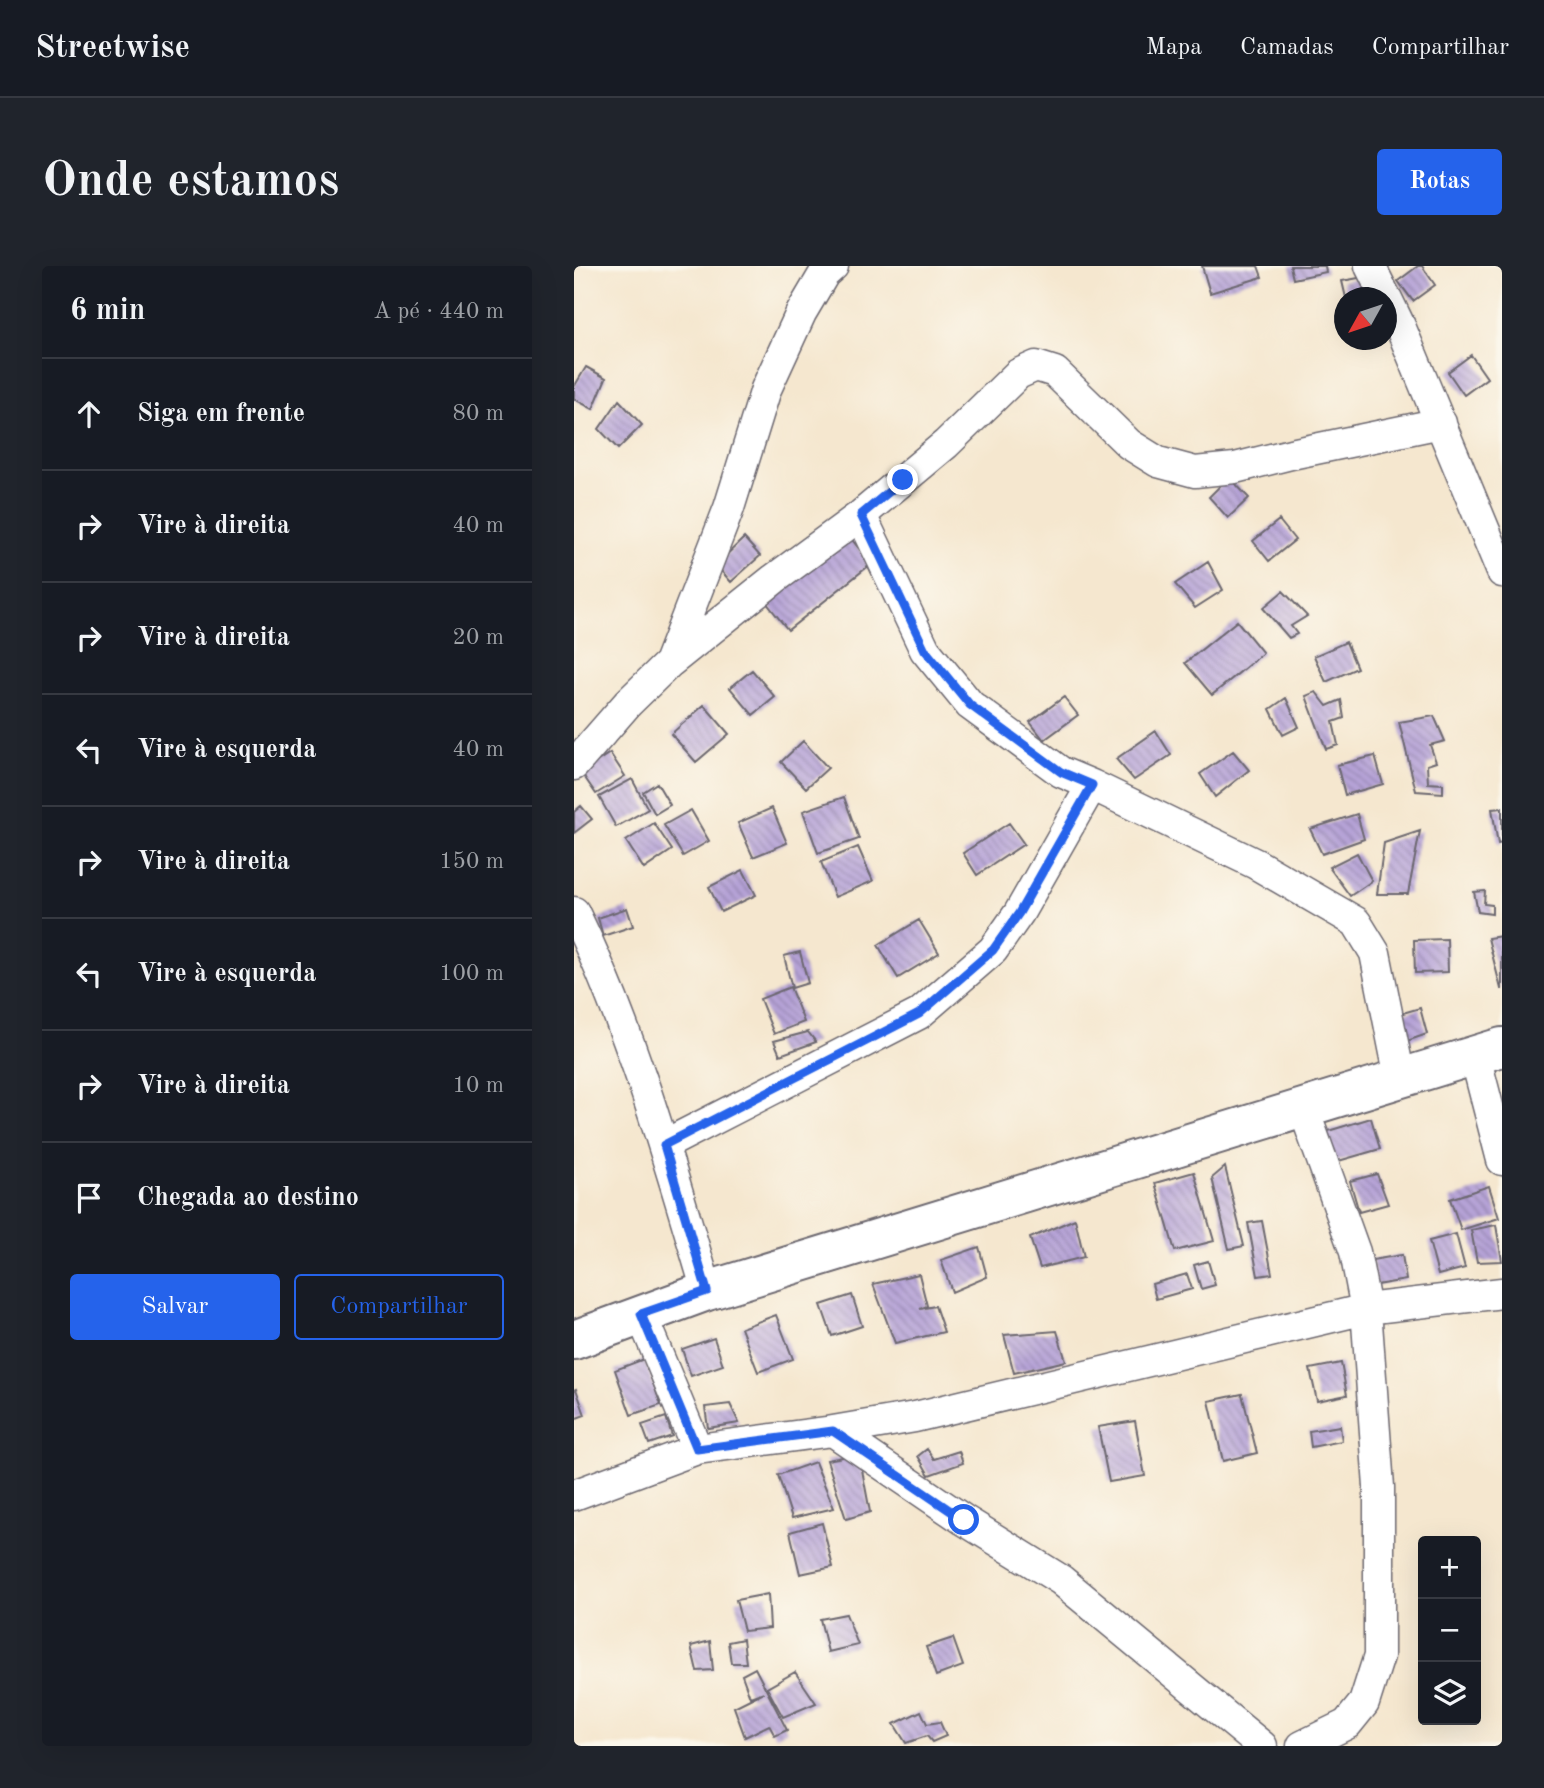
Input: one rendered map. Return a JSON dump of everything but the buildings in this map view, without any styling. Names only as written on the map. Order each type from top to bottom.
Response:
[{"type":"main road","points":[[576,1336],[707,1291],[1488,1051]]},
{"type":"street","points":[[668,663],[729,508],[766,389],[801,313],[824,274],[832,266]]},
{"type":"street","points":[[1370,266],[1380,287]]},
{"type":"street","points":[[1397,323],[1502,572]]},
{"type":"street","points":[[574,765],[628,703],[668,663],[774,579],[861,515],[946,444],[1018,374],[1035,366],[1055,372],[1129,444],[1158,463],[1195,472],[1235,468],[1441,424]]},
{"type":"street","points":[[861,515],[925,650],[970,705],[1061,772],[1256,864],[1356,922],[1375,953],[1401,1077]]},
{"type":"street","points":[[664,1145],[919,1014],[993,950],[1019,913],[1092,785]]},
{"type":"street","points":[[574,912],[602,969],[664,1145],[707,1291]]},
{"type":"street","points":[[1488,1051],[1502,1160]]},
{"type":"street","points":[[1302,1746],[1347,1724],[1364,1703],[1378,1656],[1378,1487],[1366,1309],[1355,1252],[1303,1107]]},
{"type":"street","points":[[574,1494],[697,1449],[915,1417],[1366,1309],[1502,1293]]},
{"type":"street","points":[[641,1314],[697,1449]]},
{"type":"street","points":[[833,1431],[964,1520],[1060,1580],[1262,1746]]},
{"type":"route","points":[[903,480],[861,515],[925,650],[970,705],[1061,772],[1092,785],[1019,913],[993,950],[919,1014],[664,1145],[707,1291],[641,1314],[697,1449],[833,1431],[964,1520]]}]
